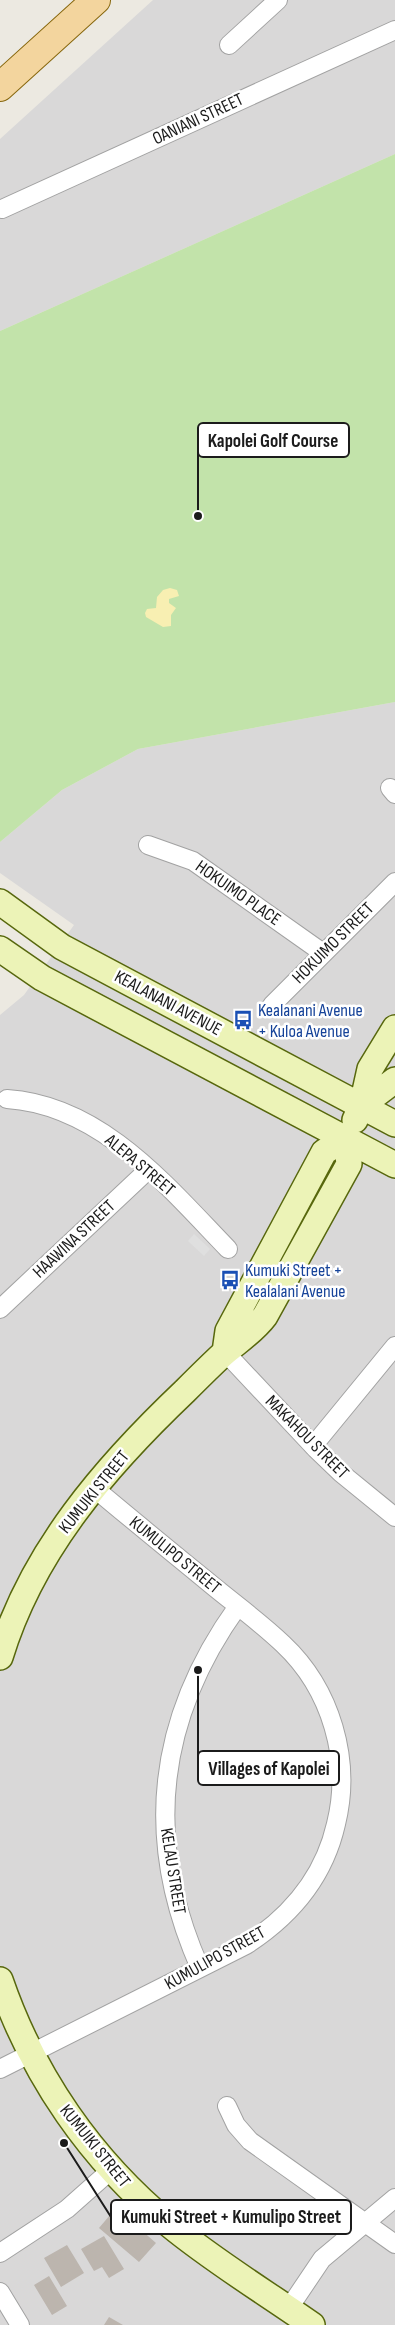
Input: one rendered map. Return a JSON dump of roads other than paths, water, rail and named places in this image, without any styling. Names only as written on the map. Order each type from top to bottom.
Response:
[{"type":"main road","points":[[0,87],[96,0]]},
{"type":"street","points":[[229,45],[278,0]]},
{"type":"street","name":"OANIANI STREET","points":[[2,209],[395,30]]},
{"type":"street","name":"HOKUIMO PLACE","points":[[148,845],[193,860],[322,952]]},
{"type":"street","name":"HOKUIMO STREET","points":[[272,1005],[322,952],[395,882]]},
{"type":"street","name":"KEALANANI AVENUE","points":[[0,902],[62,946],[395,1124]]},
{"type":"street","name":"KEALANANI AVENUE","points":[[0,949],[42,978],[395,1165]]},
{"type":"street","points":[[346,1138],[362,1106],[370,1069],[395,1028]]},
{"type":"street","points":[[362,1106],[395,1080]]},
{"type":"street","name":"ALEPA STREET","points":[[7,1099],[50,1106],[92,1127],[119,1144],[149,1169],[228,1249]]},
{"type":"street","name":"KUMUIKI STREET","points":[[0,1657],[5,1627],[46,1556],[93,1487],[155,1419],[225,1352],[252,1332],[265,1316],[349,1164],[346,1138]]},
{"type":"street","name":"HAAWINA STREET","points":[[0,1309],[149,1169]]},
{"type":"street","points":[[313,1446],[395,1346]]},
{"type":"street","name":"MAKAHOU STREET","points":[[225,1352],[313,1446],[341,1473],[395,1517]]},
{"type":"street","name":"KUMULIPO STREET","points":[[0,2069],[264,1934],[299,1900],[318,1872],[336,1826],[342,1792],[342,1772],[335,1731],[320,1693],[310,1675],[288,1649],[93,1487]]},
{"type":"street","name":"KELAU STREET","points":[[200,1968],[182,1926],[173,1892],[165,1838],[166,1784],[176,1730],[195,1677],[212,1645],[238,1606]]},
{"type":"street","name":"KUMUIKI STREET","points":[[0,1980],[30,2053],[70,2118],[111,2170],[144,2204],[171,2226],[312,2325]]},
{"type":"street","points":[[227,2106],[236,2125],[250,2141],[395,2244]]},
{"type":"street","points":[[0,2253],[66,2209],[111,2170]]},
{"type":"street","points":[[288,2308],[322,2260],[395,2198]]},
{"type":"street","points":[[0,2292],[20,2325]]},
{"type":"place","name":"Kapolei Golf Course","points":[[198,516]]},
{"type":"place","name":"Kealanani Avenue + Kuloa Avenue","points":[[243,1020]]},
{"type":"place","name":"Kumuki Street + Kealalani Avenue","points":[[230,1280]]},
{"type":"place","name":"Villages of Kapolei","points":[[198,1670]]},
{"type":"place","name":"Kumuki Street + Kumulipo Street","points":[[64,2143]]}]
